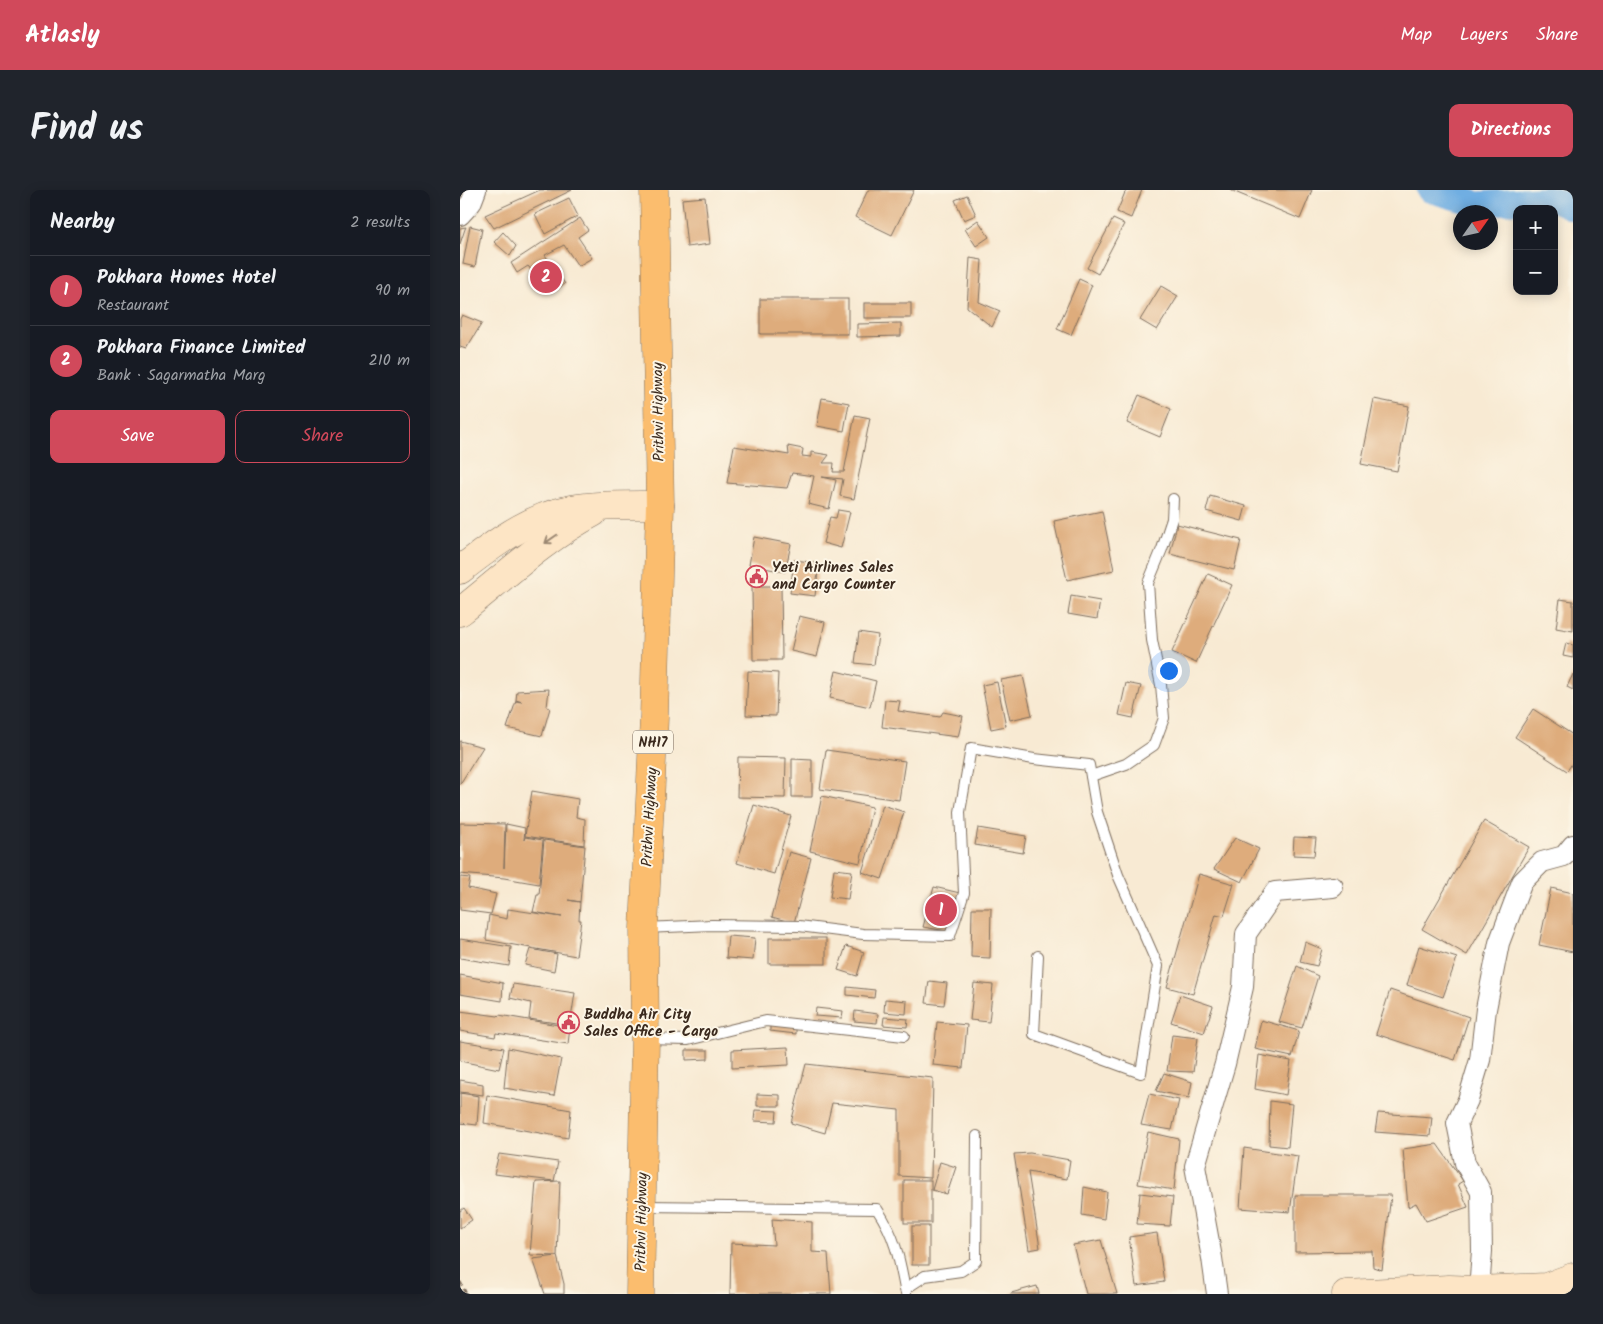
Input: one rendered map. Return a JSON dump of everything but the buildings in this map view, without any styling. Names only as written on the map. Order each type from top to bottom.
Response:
[{"type":"highway","name":"Prithvi Highway","points":[[640,1294],[640,1206],[645,1039],[644,928],[654,707],[660,504],[654,190]]},
{"type":"street","points":[[460,215],[471,203],[476,190]]},
{"type":"street","points":[[460,570],[485,550],[530,523],[567,510],[660,504]]},
{"type":"street","points":[[460,612],[540,547],[572,524],[608,506]]},
{"type":"street","points":[[1479,1290],[1482,1251],[1481,1192],[1465,1163],[1456,1123],[1468,1100],[1480,1060],[1486,1009],[1499,943],[1522,882],[1542,862],[1564,856],[1573,845]]},
{"type":"street","points":[[1217,1294],[1195,1166],[1225,1064],[1243,987],[1246,934],[1275,892],[1333,887]]},
{"type":"street","points":[[1346,1294],[1449,1288],[1479,1290],[1546,1287],[1573,1277]]},
{"type":"lane","points":[[1091,776],[1126,764],[1154,746],[1164,718],[1161,685],[1152,640],[1148,582],[1162,550],[1172,519],[1173,499]]},
{"type":"lane","points":[[644,928],[712,925],[798,926],[863,934],[950,936],[964,893],[960,812],[971,748],[1034,759],[1089,765],[1097,812],[1118,875],[1158,966],[1142,1072],[1034,1034],[1038,956]]},
{"type":"lane","points":[[645,1039],[688,1040],[766,1021],[904,1036]]},
{"type":"lane","points":[[640,1206],[877,1208],[889,1227],[897,1250],[905,1291],[925,1276],[961,1272],[976,1261],[977,1136]]},
{"type":"path","points":[[460,1282],[466,1294]]},
{"type":"waterway","points":[[1429,190],[1477,204],[1553,199],[1573,208]]},
{"type":"place","name":"Pokhara Finance Limited","points":[[546,277]]},
{"type":"place","name":"Yeti Airlines Sales and Cargo Counter","points":[[756,576]]},
{"type":"place","name":"Pokhara Homes Hotel","points":[[941,910]]},
{"type":"place","name":"Buddha Air City Sales Office - Cargo","points":[[568,1023]]}]
